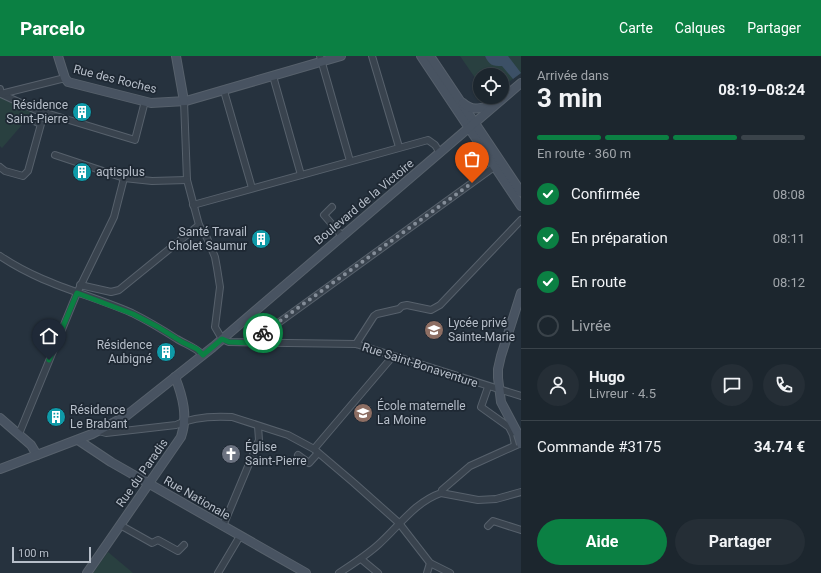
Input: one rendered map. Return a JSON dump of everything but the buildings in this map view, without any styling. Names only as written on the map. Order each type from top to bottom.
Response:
[{"type":"main road","name":"Rue des Roches","points":[[58,56],[65,78],[68,82],[151,103],[184,101],[273,76],[321,59],[341,56]]},
{"type":"main road","points":[[176,56],[184,101]]},
{"type":"main road","points":[[421,56],[521,192]]},
{"type":"main road","points":[[430,56],[458,98],[466,106],[477,109],[496,105]]},
{"type":"main road","name":"Boulevard de la Victoire","points":[[0,469],[78,440],[99,431],[126,416],[222,339],[521,83]]},
{"type":"main road","points":[[458,98],[471,126],[494,167],[521,206]]},
{"type":"main road","points":[[519,444],[518,434],[501,402],[498,370],[510,325],[521,293]]},
{"type":"main road","name":"Rue du Paradis","points":[[87,573],[181,437],[185,420],[182,394],[175,377]]},
{"type":"main road","points":[[0,418],[31,445],[37,455]]},
{"type":"main road","name":"Rue Nationale","points":[[78,440],[111,462],[306,573]]},
{"type":"street","points":[[372,56],[399,147]]},
{"type":"street","points":[[321,59],[350,161]]},
{"type":"street","points":[[273,76],[301,175]]},
{"type":"street","points":[[1,92],[65,78]]},
{"type":"street","points":[[224,90],[252,188]]},
{"type":"street","points":[[1,92],[36,110],[135,140],[145,101]]},
{"type":"street","points":[[184,101],[186,180],[199,225],[215,256],[218,268],[220,287],[215,327],[222,339]]},
{"type":"street","points":[[0,167],[5,171],[23,176],[28,171],[41,124],[32,120]]},
{"type":"street","points":[[193,205],[428,140],[440,153]]},
{"type":"street","points":[[55,155],[124,178],[152,181],[186,180]]},
{"type":"street","points":[[254,343],[256,339],[494,167]]},
{"type":"street","points":[[19,434],[80,285],[114,217],[124,178]]},
{"type":"street","points":[[332,207],[324,215],[342,236]]},
{"type":"street","points":[[356,344],[377,314],[399,309],[402,306],[407,305],[430,310],[440,305],[521,220]]},
{"type":"street","points":[[80,285],[111,292],[119,290],[199,225]]},
{"type":"street","points":[[0,256],[33,275],[133,314],[197,349],[203,355]]},
{"type":"street","name":"Rue Saint-Bonaventure","points":[[222,339],[229,342],[254,343],[356,344],[521,396]]},
{"type":"street","points":[[298,455],[309,463],[316,451],[393,356]]},
{"type":"street","points":[[339,573],[361,559],[380,543],[417,507],[441,494],[442,490],[470,466],[519,444],[509,427],[481,407],[488,386]]},
{"type":"street","points":[[99,431],[106,433],[176,425],[185,420],[230,417],[288,435],[316,451],[354,483],[399,523],[430,563],[450,573]]},
{"type":"street","points":[[223,526],[259,440],[258,426]]},
{"type":"street","points":[[441,494],[478,500],[496,499],[521,492]]},
{"type":"street","points":[[488,526],[494,521],[521,530]]},
{"type":"street","points":[[120,525],[152,543],[158,540],[178,551],[184,545]]},
{"type":"street","points":[[218,573],[240,536]]},
{"type":"street","points":[[361,559],[378,573]]},
{"type":"street","points":[[427,573],[430,563]]},
{"type":"green space","points":[[460,56],[521,56],[521,73],[509,82],[509,68],[473,68],[473,75]]},
{"type":"green space","points":[[0,96],[33,112],[2,148],[0,146]]},
{"type":"green space","points":[[108,552],[133,573],[93,573]]},
{"type":"water","points":[[485,56],[508,56],[521,73],[513,79],[509,74],[509,68],[496,66],[488,61]]},
{"type":"way so far","points":[[263,333],[472,183]]},
{"type":"place","name":"Résidence Saint-Pierre","points":[[82,112]]},
{"type":"place","name":"aqtisplus","points":[[82,172]]},
{"type":"place","name":"Santé Travail Cholet Saumur","points":[[261,239]]},
{"type":"place","name":"Lycée privé Sainte-Marie","points":[[434,330]]},
{"type":"place","name":"Résidence Aubigné","points":[[166,352]]},
{"type":"place","name":"École maternelle La Moine","points":[[363,413]]},
{"type":"place","name":"Résidence Le Brabant","points":[[56,417]]},
{"type":"place","name":"Église Saint-Pierre","points":[[231,454]]},
{"type":"route","points":[[49,360],[77,293],[133,314],[197,349],[203,355],[222,339],[229,342],[254,343],[263,333]]}]
